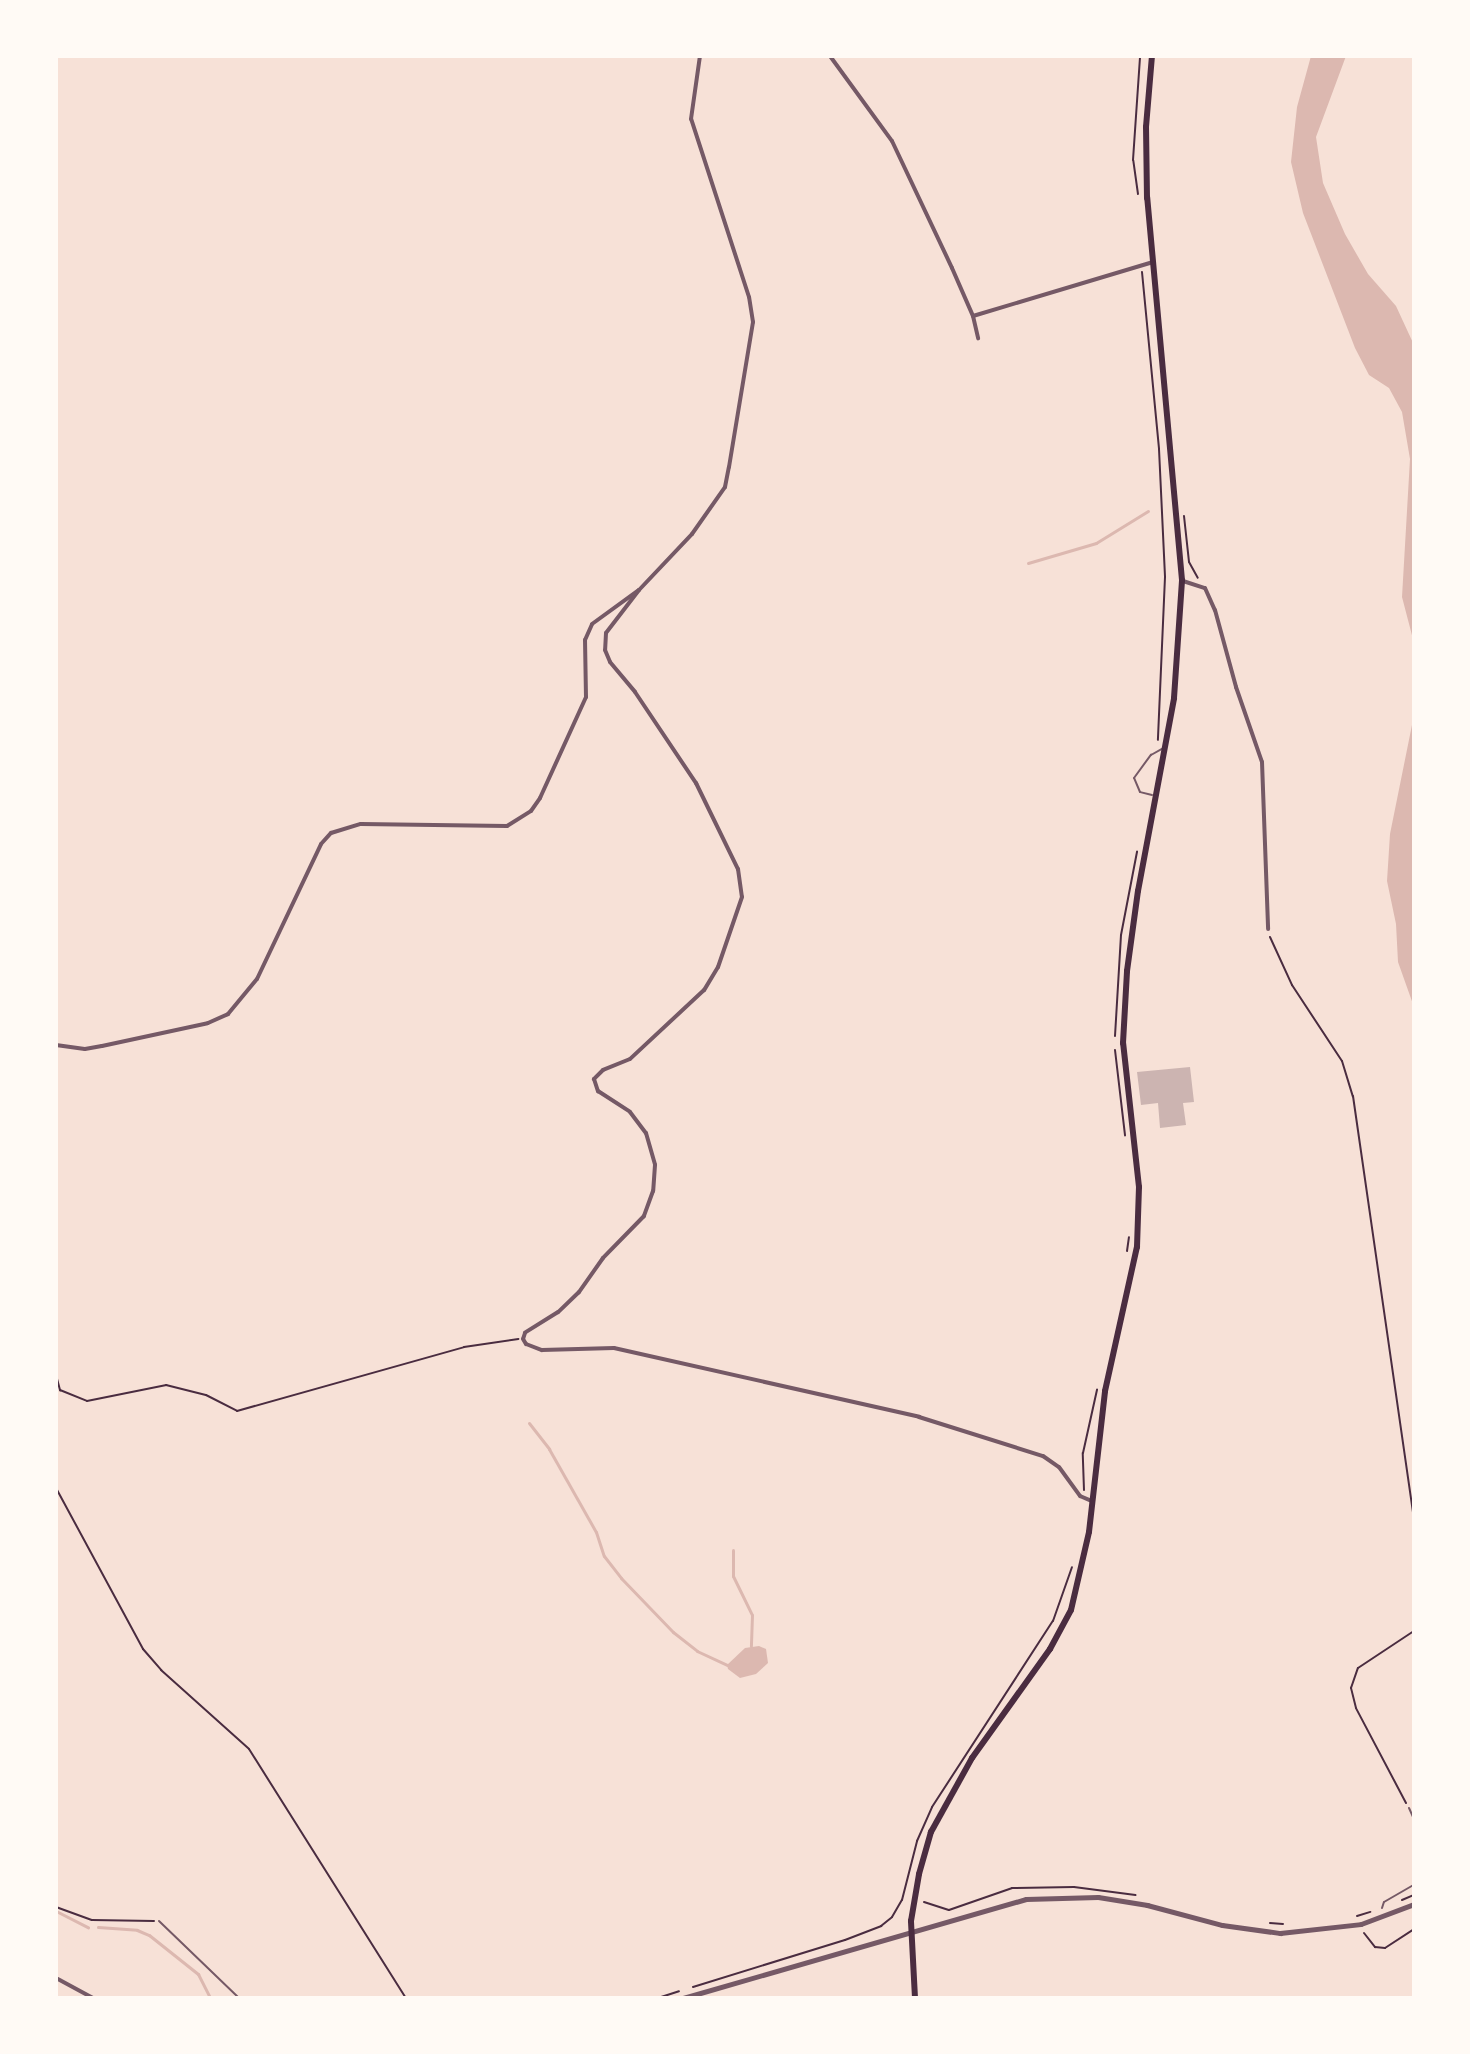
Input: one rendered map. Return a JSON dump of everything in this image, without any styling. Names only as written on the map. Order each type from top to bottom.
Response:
[{"type":"main road","points":[[915,1998],[911,1930],[931,1832],[972,1758],[1063,1628],[1079,1583],[1099,1422],[1139,1228],[1139,1187],[1125,1068],[1124,1016],[1131,934],[1167,748],[1178,667],[1182,580],[1153,262],[1146,138],[1152,56]]},
{"type":"street","points":[[700,56],[691,119],[749,297],[753,334],[725,487],[692,534],[639,590],[606,633],[605,650],[610,662],[651,714],[696,783],[738,869],[742,897],[718,967],[704,990],[630,1059],[603,1070],[594,1079],[598,1091],[630,1112],[646,1133],[655,1165],[653,1191],[644,1216],[603,1258],[579,1292],[558,1312],[525,1333],[523,1339],[526,1344],[542,1350],[614,1348],[919,1417],[1043,1456],[1059,1467],[1088,1500]]},
{"type":"street","points":[[830,56],[892,141],[973,316],[978,338]]},
{"type":"street","points":[[973,316],[1153,262]]},
{"type":"street","points":[[1182,580],[1205,588],[1215,610],[1236,687],[1262,762],[1268,929]]},
{"type":"street","points":[[56,1045],[94,1048],[208,1023],[228,1014],[257,979],[321,844],[331,833],[343,827],[492,828],[518,821],[531,811],[559,761],[586,697],[585,640],[592,624],[639,590]]},
{"type":"street","points":[[683,1998],[1012,1902],[1067,1895],[1147,1905],[1252,1931],[1312,1932],[1361,1924],[1414,1904]]},
{"type":"street","points":[[56,1978],[93,1998]]},
{"type":"lane","points":[[1157,796],[1140,792],[1134,778],[1157,750],[1167,748]]},
{"type":"lane","points":[[1409,1808],[1414,1819]]},
{"type":"lane","points":[[1382,1908],[1384,1902],[1414,1885]]},
{"type":"lane","points":[[159,1921],[239,1998]]},
{"type":"path","points":[[1138,194],[1133,160],[1140,56]]},
{"type":"path","points":[[1143,263],[1165,577],[1157,750]]},
{"type":"path","points":[[1125,1138],[1115,1046],[1115,1013],[1122,923],[1136,853]]},
{"type":"path","points":[[1268,929],[1280,964],[1342,1061],[1353,1096],[1414,1518]]},
{"type":"path","points":[[1126,1257],[1129,1235]]},
{"type":"path","points":[[56,1375],[60,1390],[87,1401],[166,1385],[206,1395],[237,1411],[464,1347],[523,1339]]},
{"type":"path","points":[[1088,1500],[1083,1453],[1097,1388]]},
{"type":"path","points":[[56,1488],[143,1649],[161,1670],[249,1749],[406,1998]]},
{"type":"path","points":[[725,1977],[881,1926],[902,1900],[917,1841],[964,1754],[1053,1621],[1075,1556]]},
{"type":"path","points":[[1409,1808],[1356,1708],[1351,1688],[1358,1668],[1414,1631]]},
{"type":"path","points":[[56,1907],[92,1920],[159,1921]]},
{"type":"path","points":[[1361,1924],[1375,1947],[1395,1944],[1414,1929]]},
{"type":"shaded area","points":[[1311,56],[1346,56],[1316,137],[1323,183],[1345,234],[1368,274],[1396,306],[1414,345],[1414,643],[1402,597],[1410,459],[1402,412],[1389,388],[1369,375],[1355,348],[1303,213],[1291,162],[1297,107]]},
{"type":"shaded area","points":[[1414,715],[1414,1007],[1398,962],[1396,924],[1387,881],[1390,834]]},
{"type":"shaded area","points":[[759,1646],[766,1649],[768,1663],[756,1674],[740,1678],[728,1669],[727,1665],[745,1648]]},
{"type":"building","points":[[1190,1067],[1194,1102],[1183,1103],[1186,1125],[1160,1128],[1158,1103],[1141,1105],[1137,1072]]},
{"type":"waterway","points":[[1028,563],[1096,543],[1148,511]]},
{"type":"waterway","points":[[529,1423],[549,1449],[596,1532],[604,1556],[621,1578],[673,1632],[697,1651],[727,1665]]},
{"type":"waterway","points":[[733,1550],[733,1576],[752,1615],[751,1646]]},
{"type":"waterway","points":[[56,1911],[88,1927]]},
{"type":"waterway","points":[[98,1927],[137,1930],[149,1935],[198,1974],[210,1998]]}]
